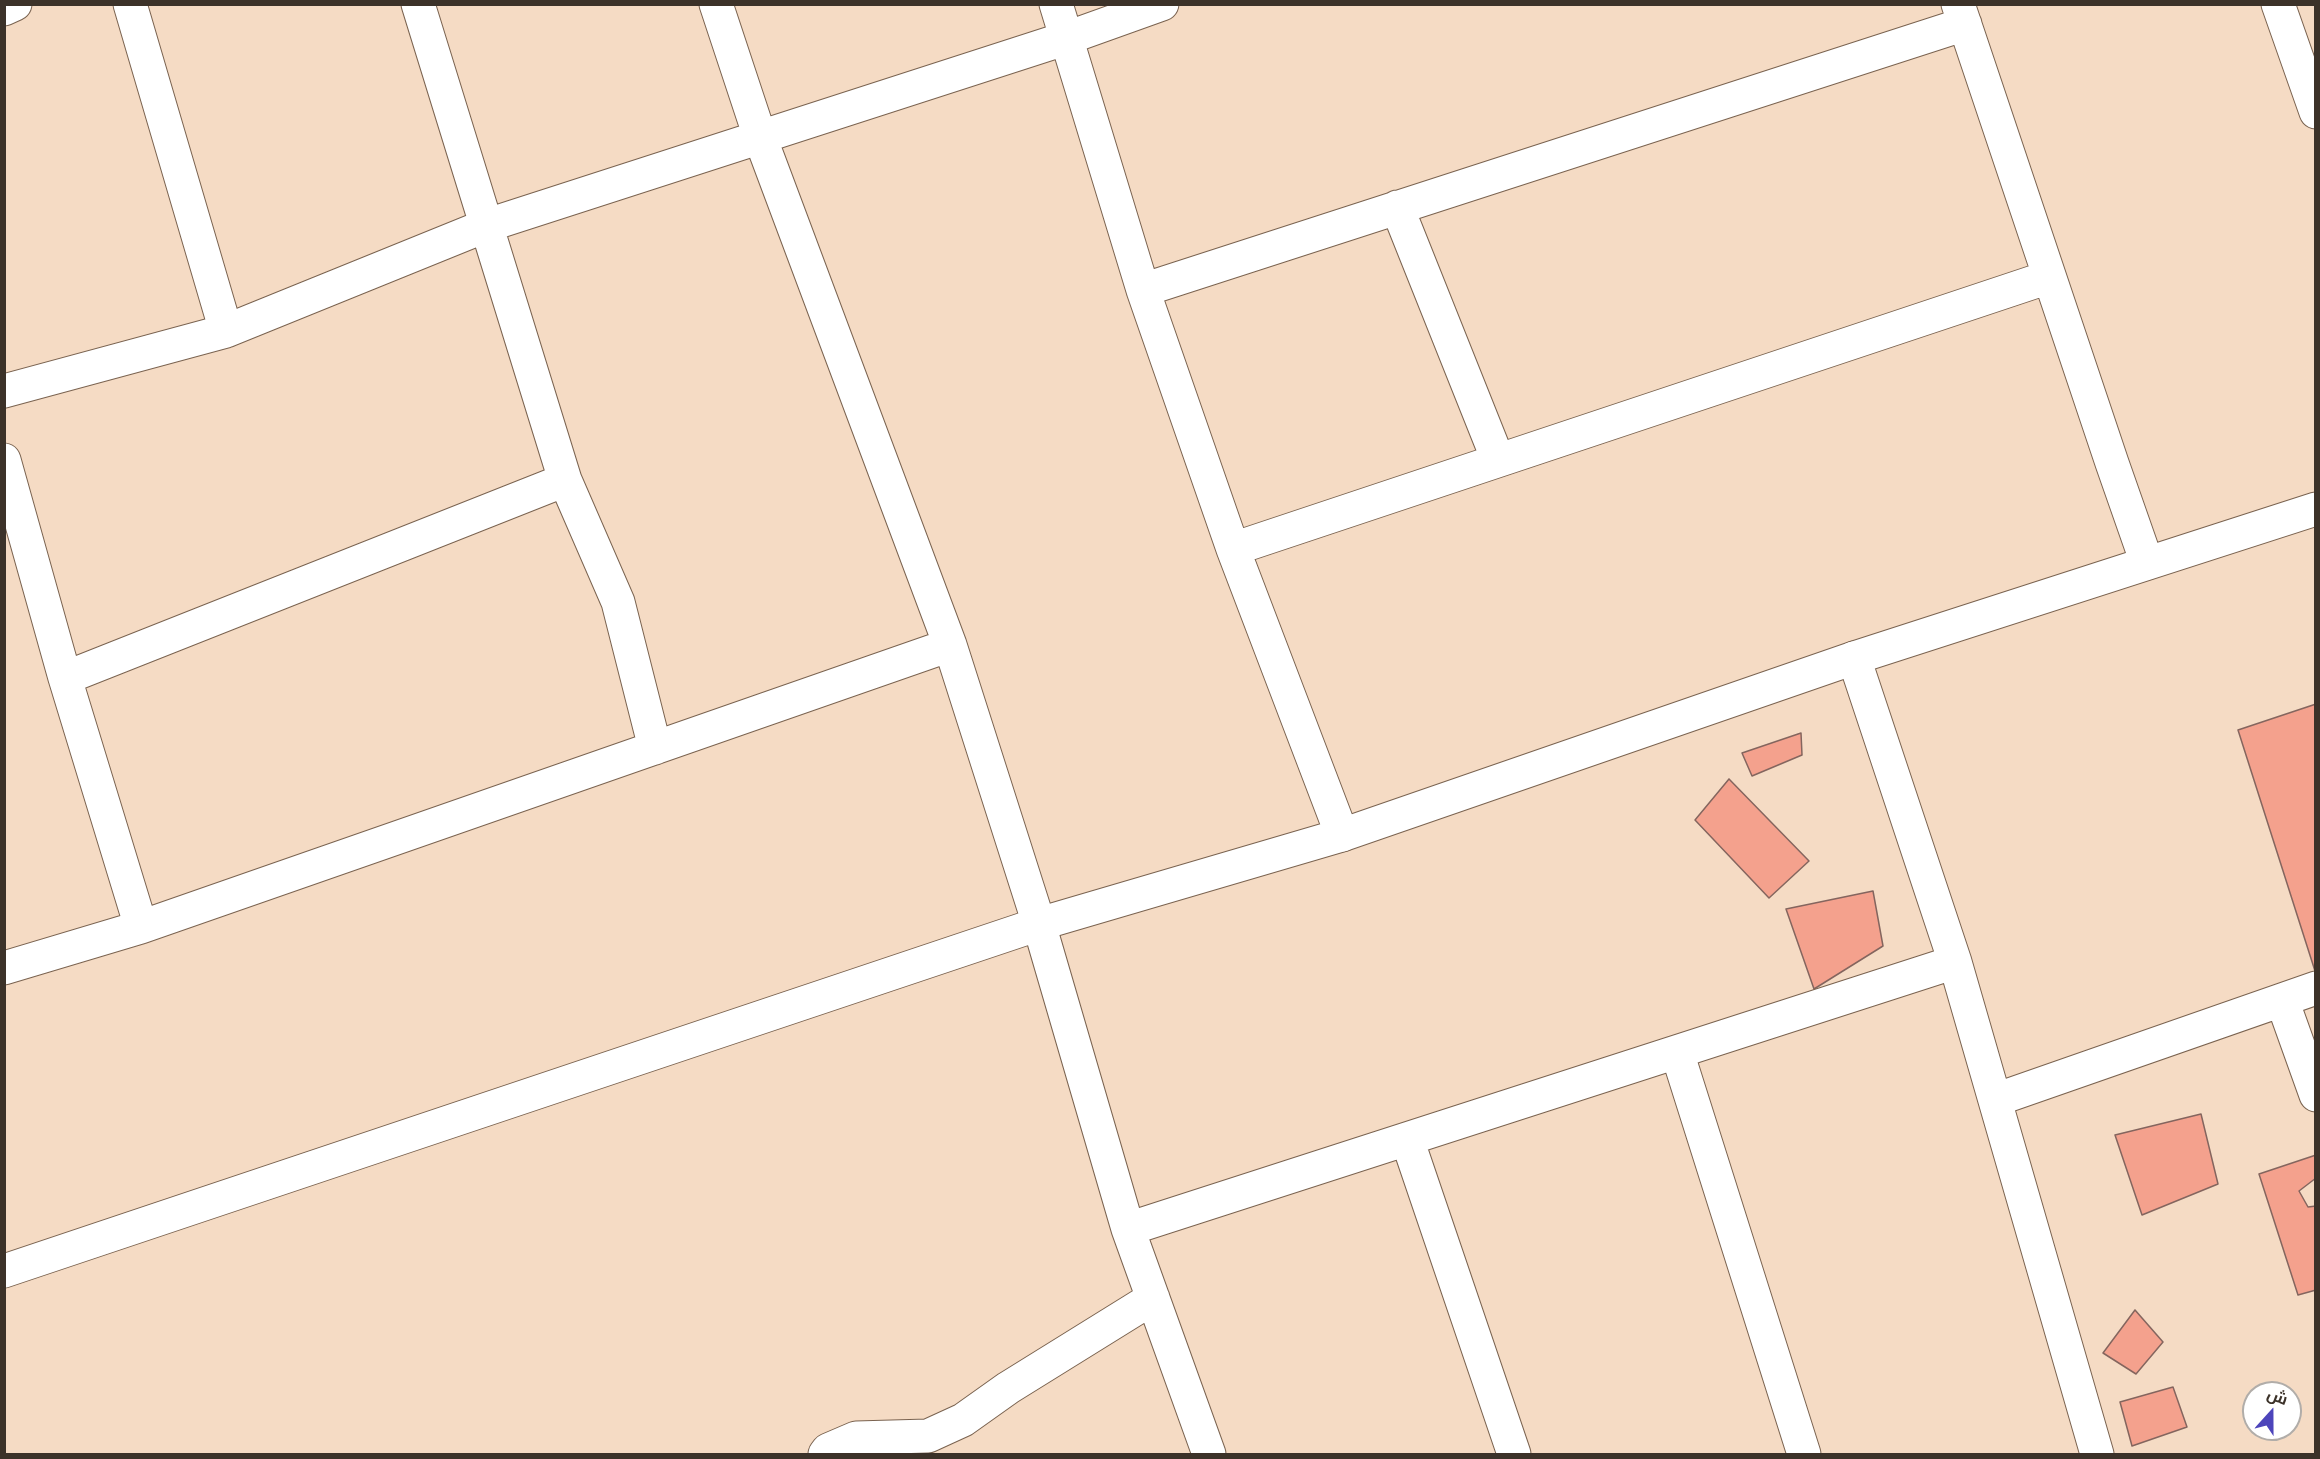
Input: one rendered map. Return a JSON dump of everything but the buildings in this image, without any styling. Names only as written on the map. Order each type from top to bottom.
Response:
[{"type":"street","points":[[4,9],[15,4]]},
{"type":"street","points":[[130,4],[226,331]]},
{"type":"street","points":[[418,4],[565,480],[618,602],[655,748]]},
{"type":"street","points":[[716,4],[760,136],[950,645],[1039,924],[1128,1229],[1209,1455]]},
{"type":"street","points":[[1056,4],[1143,290],[1233,549],[1342,835]]},
{"type":"street","points":[[4,391],[226,331],[485,226],[1067,38],[1162,4]]},
{"type":"street","points":[[2278,4],[2316,112]]},
{"type":"street","points":[[1143,290],[1397,207],[1961,14],[2147,563]]},
{"type":"street","points":[[1397,207],[1498,460]]},
{"type":"street","points":[[1233,549],[2049,277]]},
{"type":"street","points":[[4,460],[65,678],[141,927]]},
{"type":"street","points":[[65,678],[565,480]]},
{"type":"street","points":[[4,1270],[1039,924],[1342,835],[1854,658],[2316,509]]},
{"type":"street","points":[[4,968],[141,927],[950,645]]},
{"type":"street","points":[[1854,658],[1955,962],[2097,1455]]},
{"type":"street","points":[[1128,1229],[1955,962]]},
{"type":"street","points":[[1995,1100],[2316,988]]},
{"type":"street","points":[[2282,1000],[2316,1095]]},
{"type":"street","points":[[1677,1052],[1804,1455]]},
{"type":"street","points":[[1407,1139],[1514,1455]]},
{"type":"street","points":[[825,1455],[828,1450],[856,1438],[928,1436],[963,1420],[1008,1388],[1153,1298]]}]
